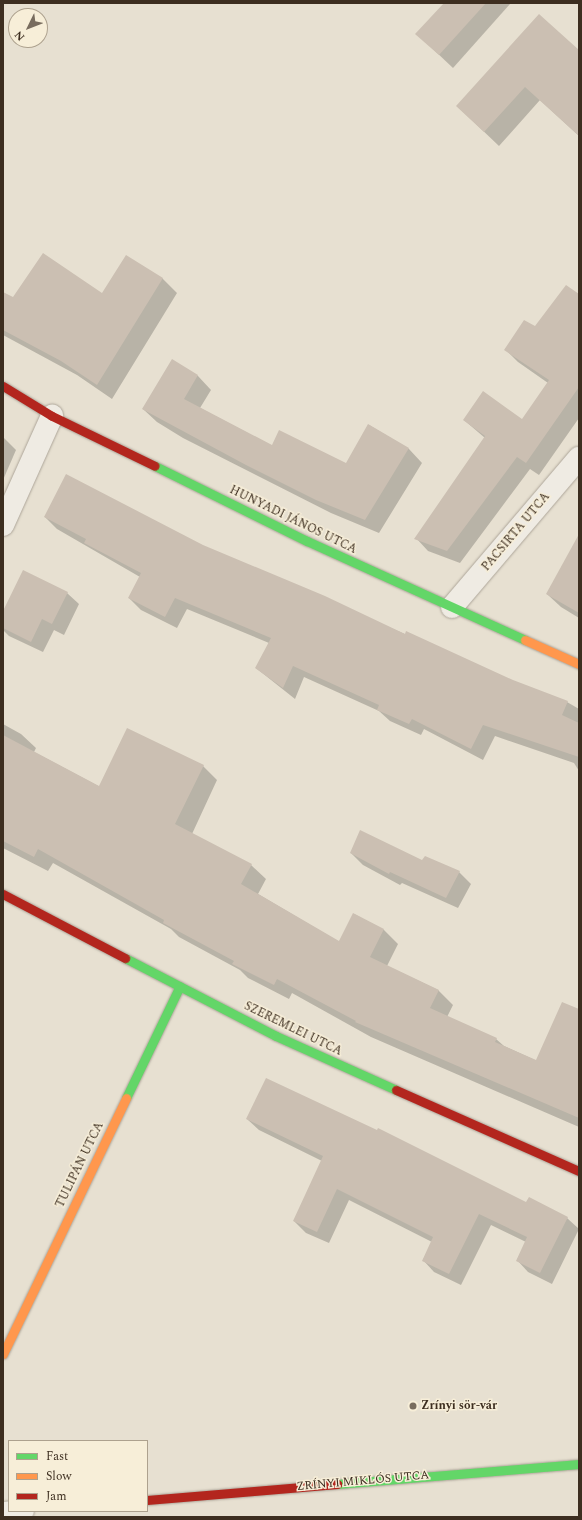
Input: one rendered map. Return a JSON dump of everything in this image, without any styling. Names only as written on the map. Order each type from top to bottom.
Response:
[{"type":"street","name":"HUNYADI JÁNOS UTCA","points":[[3,386],[52,416],[307,541],[579,664]]},
{"type":"street","points":[[3,526],[52,416]]},
{"type":"street","name":"PACSIRTA UTCA","points":[[452,607],[579,458]]},
{"type":"street","name":"SZEREMLEI UTCA","points":[[3,894],[276,1036],[579,1171]]},
{"type":"street","name":"TULIPÁN UTCA","points":[[3,1354],[180,986]]},
{"type":"street","name":"ZRÍNYI MIKLÓS UTCA","points":[[148,1500],[579,1464]]},
{"type":"street","points":[[3,1513],[13,1512]]},
{"type":"building","points":[[444,3],[486,3],[439,55],[415,34]]},
{"type":"building","points":[[539,14],[579,50],[579,136],[525,87],[484,132],[456,106]]},
{"type":"building","points":[[43,253],[102,293],[126,255],[163,278],[97,385],[61,361],[3,330],[3,292],[13,297]]},
{"type":"building","points":[[566,285],[579,294],[579,387],[526,463],[517,457],[447,551],[414,539],[485,436],[463,420],[483,391],[522,419],[549,380],[504,350],[524,320],[535,326]]},
{"type":"building","points":[[172,359],[198,375],[184,399],[272,445],[279,430],[346,463],[368,424],[409,448],[365,520],[316,500],[246,465],[142,409]]},
{"type":"building","points":[[66,474],[203,545],[325,596],[405,634],[406,631],[513,680],[568,701],[562,715],[579,723],[579,757],[483,725],[471,749],[412,719],[409,724],[377,710],[379,705],[293,666],[283,688],[255,668],[271,638],[175,598],[165,617],[128,598],[141,573],[84,543],[86,539],[44,517]]},
{"type":"building","points":[[579,534],[579,613],[546,594]]},
{"type":"building","points":[[23,570],[68,592],[52,624],[42,619],[31,642],[3,628],[3,611]]},
{"type":"building","points":[[127,728],[204,765],[175,824],[252,864],[241,884],[339,941],[353,913],[384,929],[370,957],[439,990],[430,1008],[497,1038],[495,1042],[536,1060],[562,1002],[579,1009],[579,1118],[355,1022],[356,1021],[277,979],[274,985],[232,964],[234,961],[163,923],[164,920],[38,849],[34,857],[3,841],[3,735],[99,786]]},
{"type":"building","points":[[360,830],[422,860],[425,856],[460,871],[446,898],[390,872],[389,874],[350,853]]},
{"type":"building","points":[[266,1078],[377,1130],[378,1128],[526,1202],[529,1197],[568,1217],[540,1273],[516,1261],[527,1237],[479,1214],[449,1274],[422,1261],[433,1237],[337,1189],[317,1232],[293,1221],[323,1156],[246,1119]]},
{"type":"traffic: fast","points":[[155,466],[307,541],[525,640]]},
{"type":"traffic: fast","points":[[125,958],[276,1036],[396,1090]]},
{"type":"traffic: fast","points":[[126,1098],[180,986]]},
{"type":"traffic: fast","points":[[337,1484],[579,1464]]},
{"type":"traffic: slow","points":[[525,640],[579,664]]},
{"type":"traffic: slow","points":[[3,1354],[126,1098]]},
{"type":"traffic: jam","points":[[3,386],[52,416],[155,466]]},
{"type":"traffic: jam","points":[[3,894],[125,958]]},
{"type":"traffic: jam","points":[[396,1090],[579,1171]]},
{"type":"traffic: jam","points":[[148,1500],[337,1484]]},
{"type":"place","name":"Zrínyi sör-vár","points":[[413,1406]]}]
